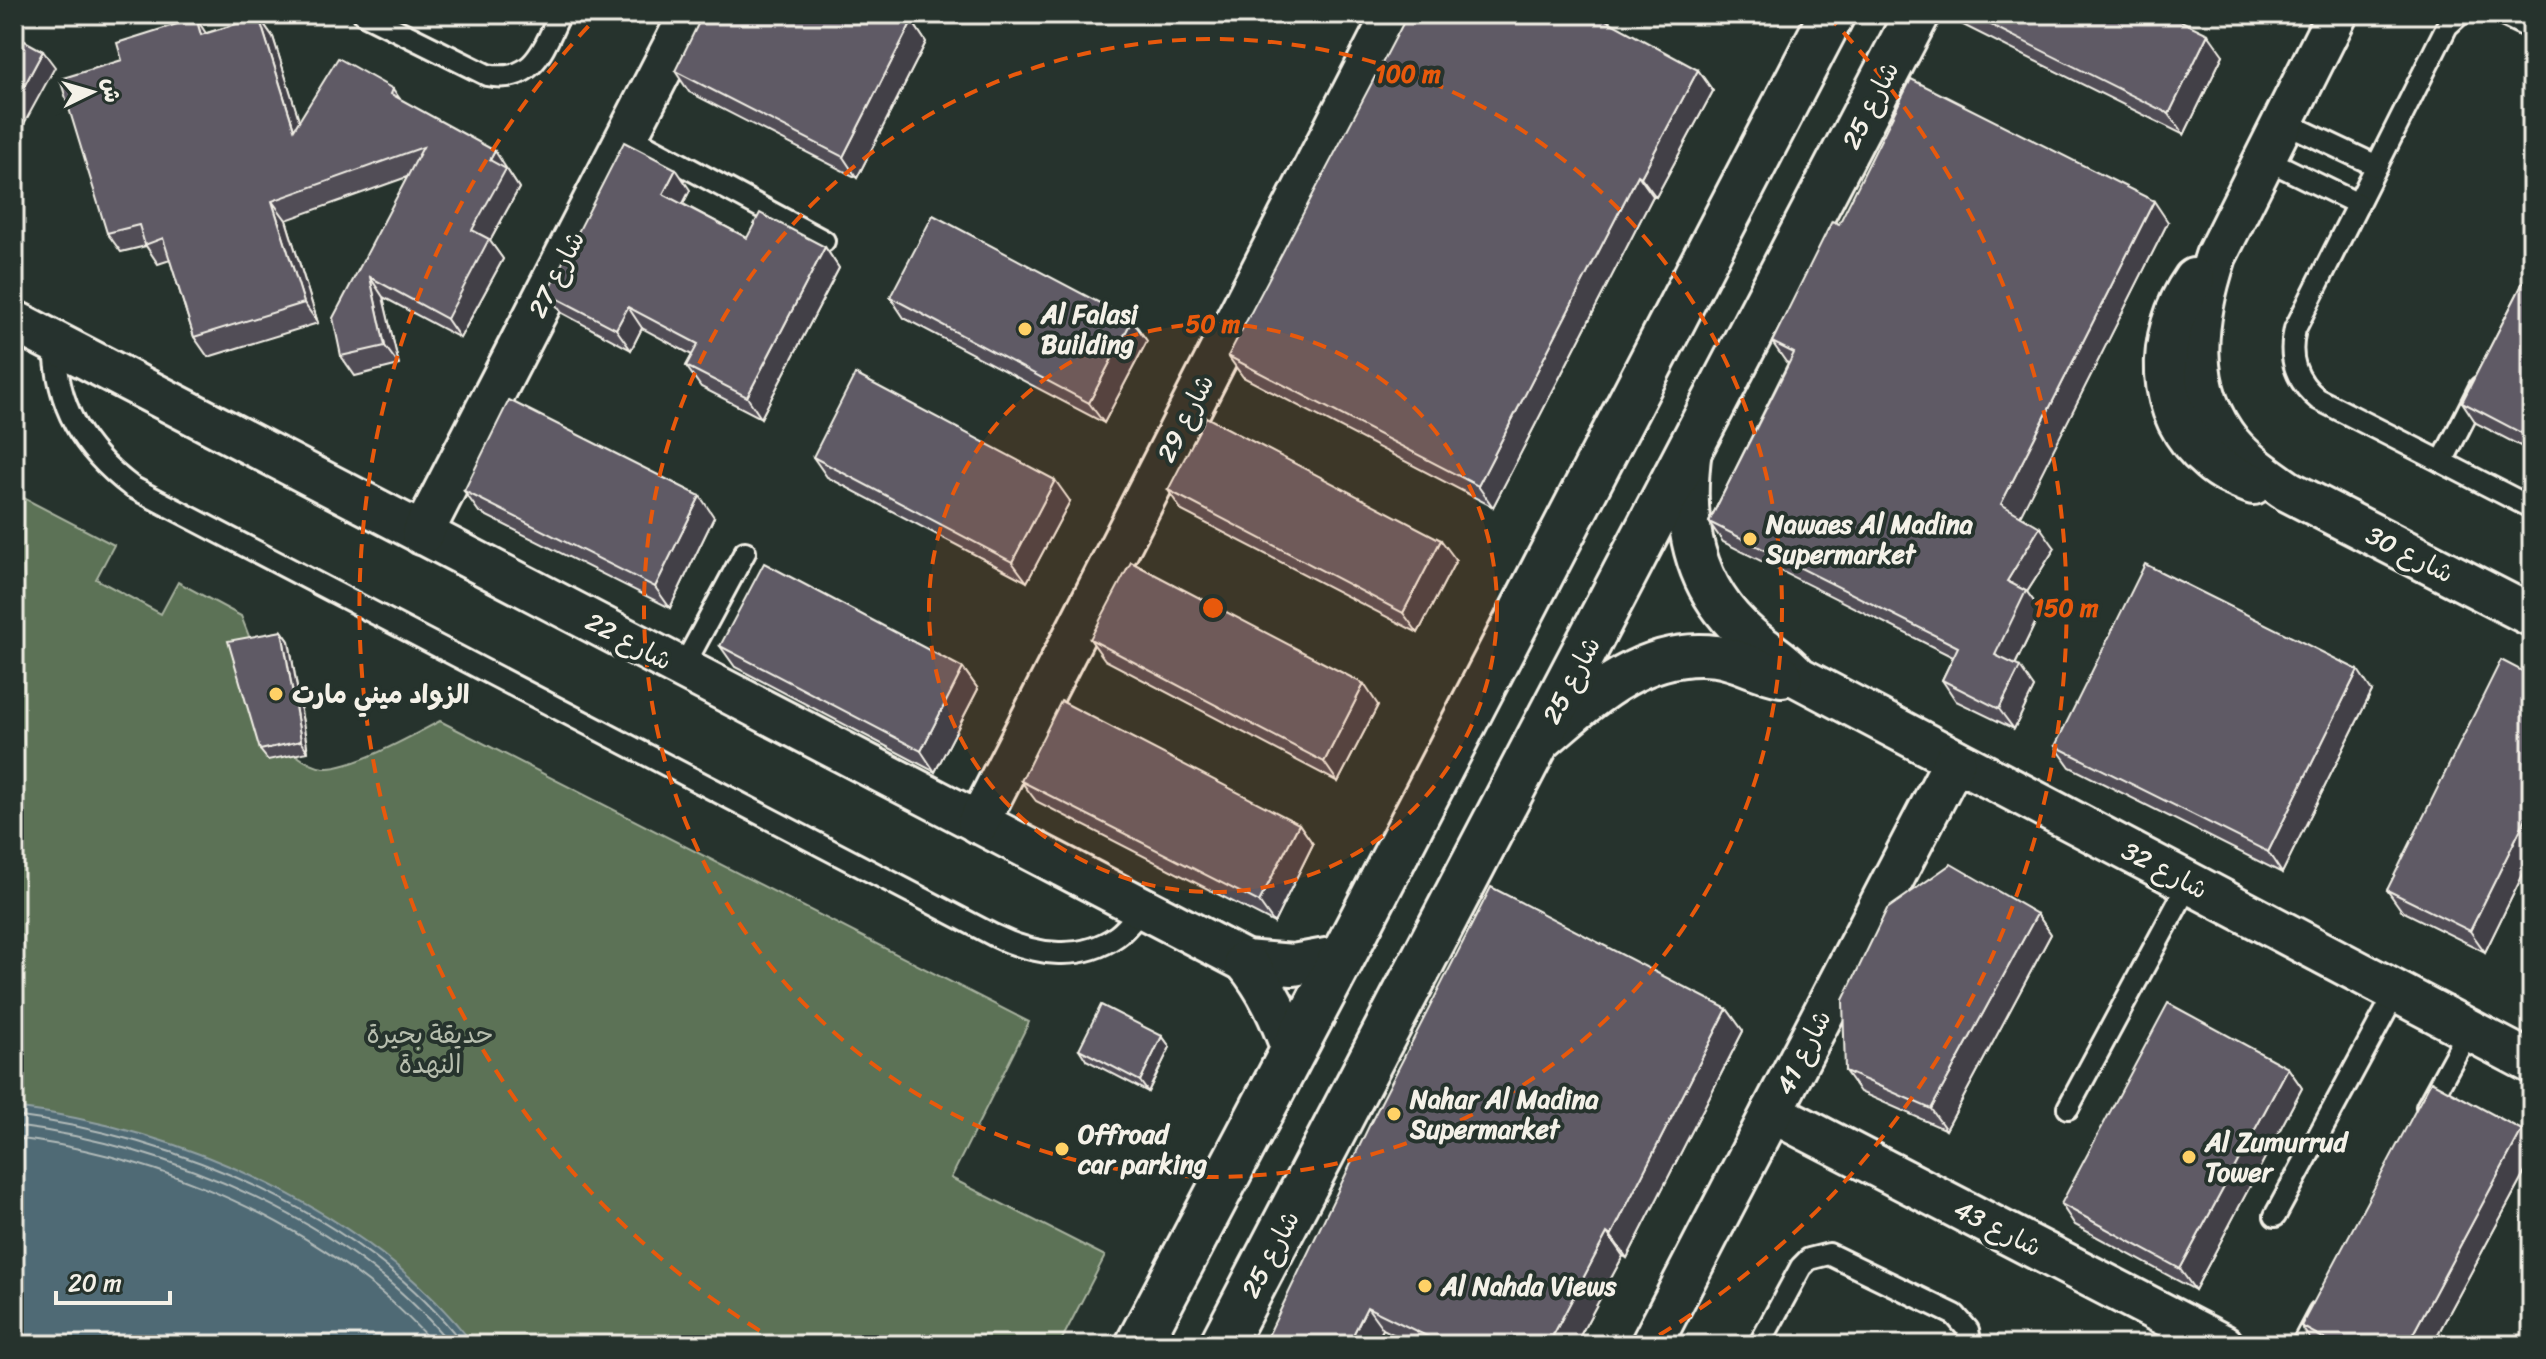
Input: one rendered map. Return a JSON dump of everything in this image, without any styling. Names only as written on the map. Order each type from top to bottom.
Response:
[{"type":"street","name":"شارع 27","points":[[422,534],[690,14]]},
{"type":"street","name":"شارع 29","points":[[978,823],[1393,14]]},
{"type":"street","points":[[1138,1345],[1293,1053],[1832,14]]},
{"type":"street","name":"شارع 25","points":[[1222,1345],[1917,14]]},
{"type":"street","name":"شارع 30","points":[[2337,14],[2216,256],[2205,288],[2199,322],[2196,354],[2201,387],[2213,417],[2231,444],[2255,468],[2288,491],[2532,616]]},
{"type":"street","name":"شارع 22","points":[[14,321],[1245,961],[1293,965],[1343,956]]},
{"type":"street","name":"شارع 32","points":[[1691,449],[1687,480],[1688,512],[1700,570],[1710,590],[1738,626],[1789,666],[1798,677],[2532,1063]]},
{"type":"street","name":"شارع 32","points":[[1537,744],[1609,684],[1652,662],[1686,656],[1718,657],[1774,675],[1798,677]]},
{"type":"street","name":"شارع 41","points":[[1651,1345],[1955,760]]},
{"type":"street","name":"شارع 22","points":[[1245,961],[1274,1003],[1293,1053]]},
{"type":"street","name":"شارع 43","points":[[1772,1112],[2223,1345]]},
{"type":"lane","points":[[364,14],[487,75],[502,78],[518,76],[530,68],[540,55],[560,14]]},
{"type":"lane","points":[[2460,14],[2447,26],[2295,329],[2293,360],[2297,375],[2306,389],[2318,399],[2532,508]]},
{"type":"lane","points":[[2501,14],[2532,29]]},
{"type":"lane","points":[[2282,121],[2377,166]]},
{"type":"lane","points":[[627,135],[824,241]]},
{"type":"lane","points":[[2264,158],[2358,204]]},
{"type":"lane","points":[[55,342],[55,369],[69,415],[95,455],[132,487],[979,928],[1036,952],[1079,951],[1100,945],[1118,935],[1143,908]]},
{"type":"lane","points":[[2442,462],[2491,366]]},
{"type":"lane","points":[[682,669],[745,552]]},
{"type":"lane","points":[[2068,1108],[2189,883]]},
{"type":"lane","points":[[2275,1216],[2396,992]]},
{"type":"lane","points":[[2416,1128],[2469,1030]]},
{"type":"lane","points":[[1759,1345],[1801,1267],[1809,1259],[1829,1254],[1955,1315],[1968,1330],[1971,1345]]},
{"type":"lane","points":[[2302,1345],[2330,1291]]},
{"type":"green space","name":"حديقة بحيرة النهدة","points":[[14,493],[114,545],[96,579],[161,614],[178,582],[241,616],[296,755],[309,763],[324,768],[350,763],[440,721],[1029,1022],[951,1178],[1105,1256],[1059,1345],[14,1345]]},
{"type":"water","points":[[14,1108],[77,1118],[142,1134],[205,1156],[267,1183],[326,1216],[381,1254],[431,1297],[474,1345],[14,1345]]},
{"type":"building","points":[[703,14],[898,14],[912,21],[843,157],[675,71]]},
{"type":"building","points":[[1408,14],[1595,14],[1698,70],[1641,177],[1638,175],[1478,486],[1228,356]]},
{"type":"building","points":[[1969,14],[2167,14],[2208,34],[2169,114]]},
{"type":"building","points":[[259,17],[294,129],[338,58],[393,89],[391,94],[495,151],[490,160],[506,169],[472,230],[489,239],[447,319],[370,277],[385,346],[341,356],[333,318],[423,147],[272,201],[304,303],[194,337],[163,238],[145,245],[139,225],[107,233],[60,79],[122,60],[117,43],[196,18],[201,35]]},
{"type":"building","points":[[14,35],[43,51],[14,105]]},
{"type":"building","points":[[1911,79],[2154,201],[2001,504],[2040,527],[2007,581],[2026,591],[1995,655],[2020,667],[1999,709],[1942,680],[1958,647],[1709,522],[1794,353],[1772,342],[1832,221],[1839,224]]},
{"type":"building","points":[[624,142],[676,169],[663,194],[747,238],[760,213],[825,247],[747,397],[686,366],[698,344],[628,307],[616,329],[547,293]]},
{"type":"building","name":"Al Falasi Building","points":[[933,215],[1132,320],[1089,403],[890,297]]},
{"type":"building","points":[[2532,265],[2532,417],[2523,434],[2462,402]]},
{"type":"building","points":[[855,374],[1055,480],[1012,562],[813,457]]},
{"type":"building","points":[[509,400],[700,496],[655,587],[464,491]]},
{"type":"building","points":[[1206,417],[1441,540],[1403,613],[1168,490]]},
{"type":"building","points":[[1131,562],[1364,684],[1324,762],[1090,639]]},
{"type":"building","points":[[764,563],[963,668],[921,751],[720,646]]},
{"type":"building","points":[[2145,564],[2358,670],[2268,852],[2055,746]]},
{"type":"building","points":[[282,631],[301,741],[260,750],[228,641]]},
{"type":"building","points":[[2501,660],[2532,676],[2532,806],[2470,931],[2387,890]]},
{"type":"building","points":[[1061,701],[1299,824],[1259,902],[1021,781]]},
{"type":"building","points":[[1951,864],[2037,914],[1931,1109],[1845,1071],[1843,1000],[1887,909]]},
{"type":"building","points":[[1491,887],[1727,1009],[1611,1236],[1607,1233],[1548,1345],[1445,1345],[1367,1307],[1348,1345],[1245,1345],[1251,1334],[1265,1342],[1371,1122]]},
{"type":"building","name":"Al Zumurrud Tower","points":[[2168,1003],[2288,1068],[2180,1269],[2061,1204]]},
{"type":"building","points":[[1101,1005],[1162,1036],[1140,1081],[1079,1049]]},
{"type":"building","points":[[2431,1081],[2522,1130],[2407,1345],[2336,1345],[2301,1326]]},
{"type":"place","name":"Al Falasi Building","points":[[1025,329]]},
{"type":"place","name":"Nawaes Al Madina Supermarket","points":[[1750,539]]},
{"type":"place","name":"الزواد ميني مارت","points":[[276,694]]},
{"type":"place","name":"Nahar Al Madina Supermarket","points":[[1394,1114]]},
{"type":"place","name":"Offroad car parking","points":[[1062,1149]]},
{"type":"place","name":"Al Zumurrud Tower","points":[[2189,1157]]},
{"type":"place","name":"Al Nahda Views","points":[[1425,1286]]}]
